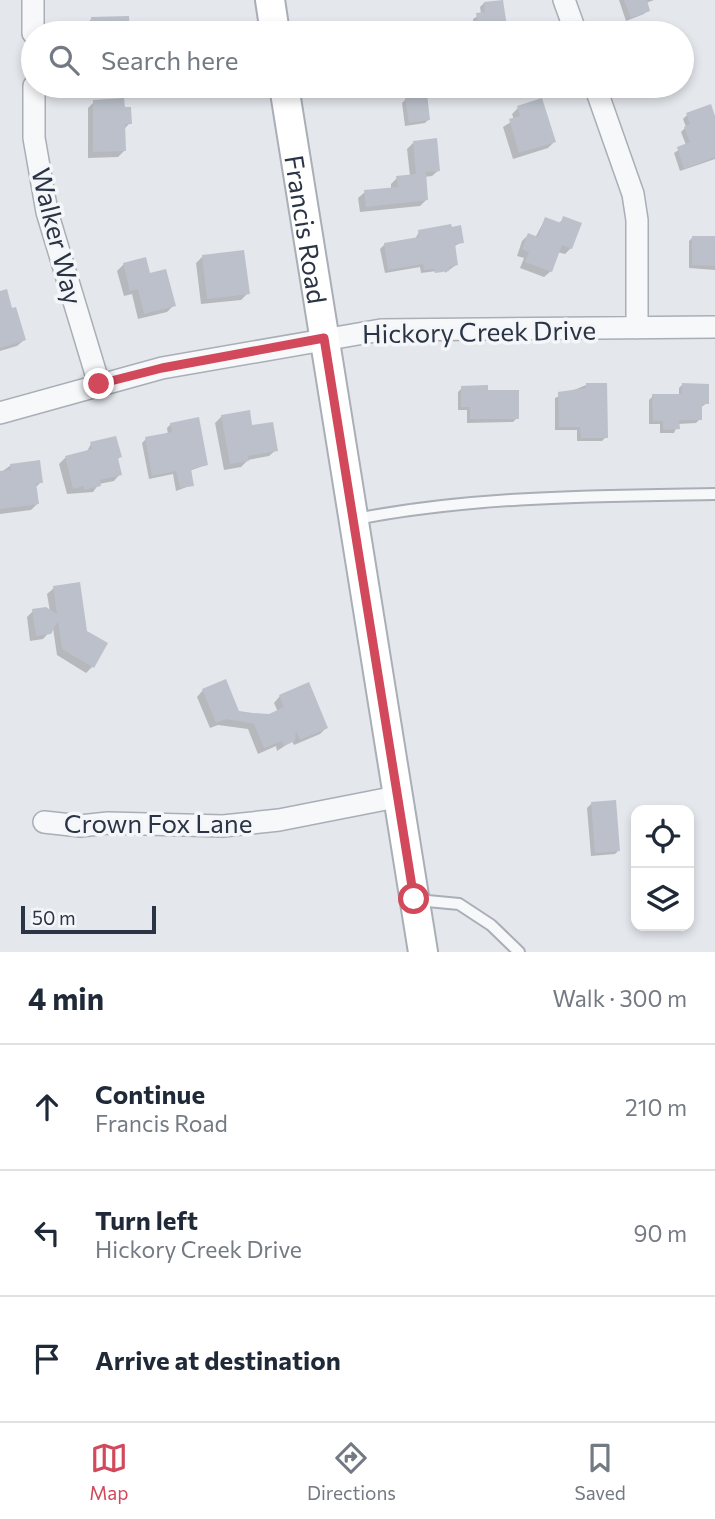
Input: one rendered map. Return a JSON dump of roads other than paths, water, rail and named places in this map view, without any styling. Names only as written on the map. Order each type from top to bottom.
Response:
[{"type":"street","points":[[33,0],[33,21]]},
{"type":"street","points":[[270,0],[273,21]]},
{"type":"street","points":[[564,0],[572,21]]},
{"type":"street","name":"Walker Way","points":[[34,98],[34,138],[47,212],[99,384]]},
{"type":"street","name":"Francis Road","points":[[286,98],[423,952]]},
{"type":"street","points":[[599,98],[633,194],[637,220],[637,328]]},
{"type":"street","name":"Hickory Creek Drive","points":[[0,413],[162,368],[381,330],[715,327]]},
{"type":"street","name":"Crown Fox Lane","points":[[44,822],[80,826],[108,823],[223,826],[279,820],[396,797]]},
{"type":"lane","points":[[353,520],[391,512],[515,499],[715,494]]},
{"type":"lane","points":[[414,899],[458,904],[491,925],[519,952]]}]
